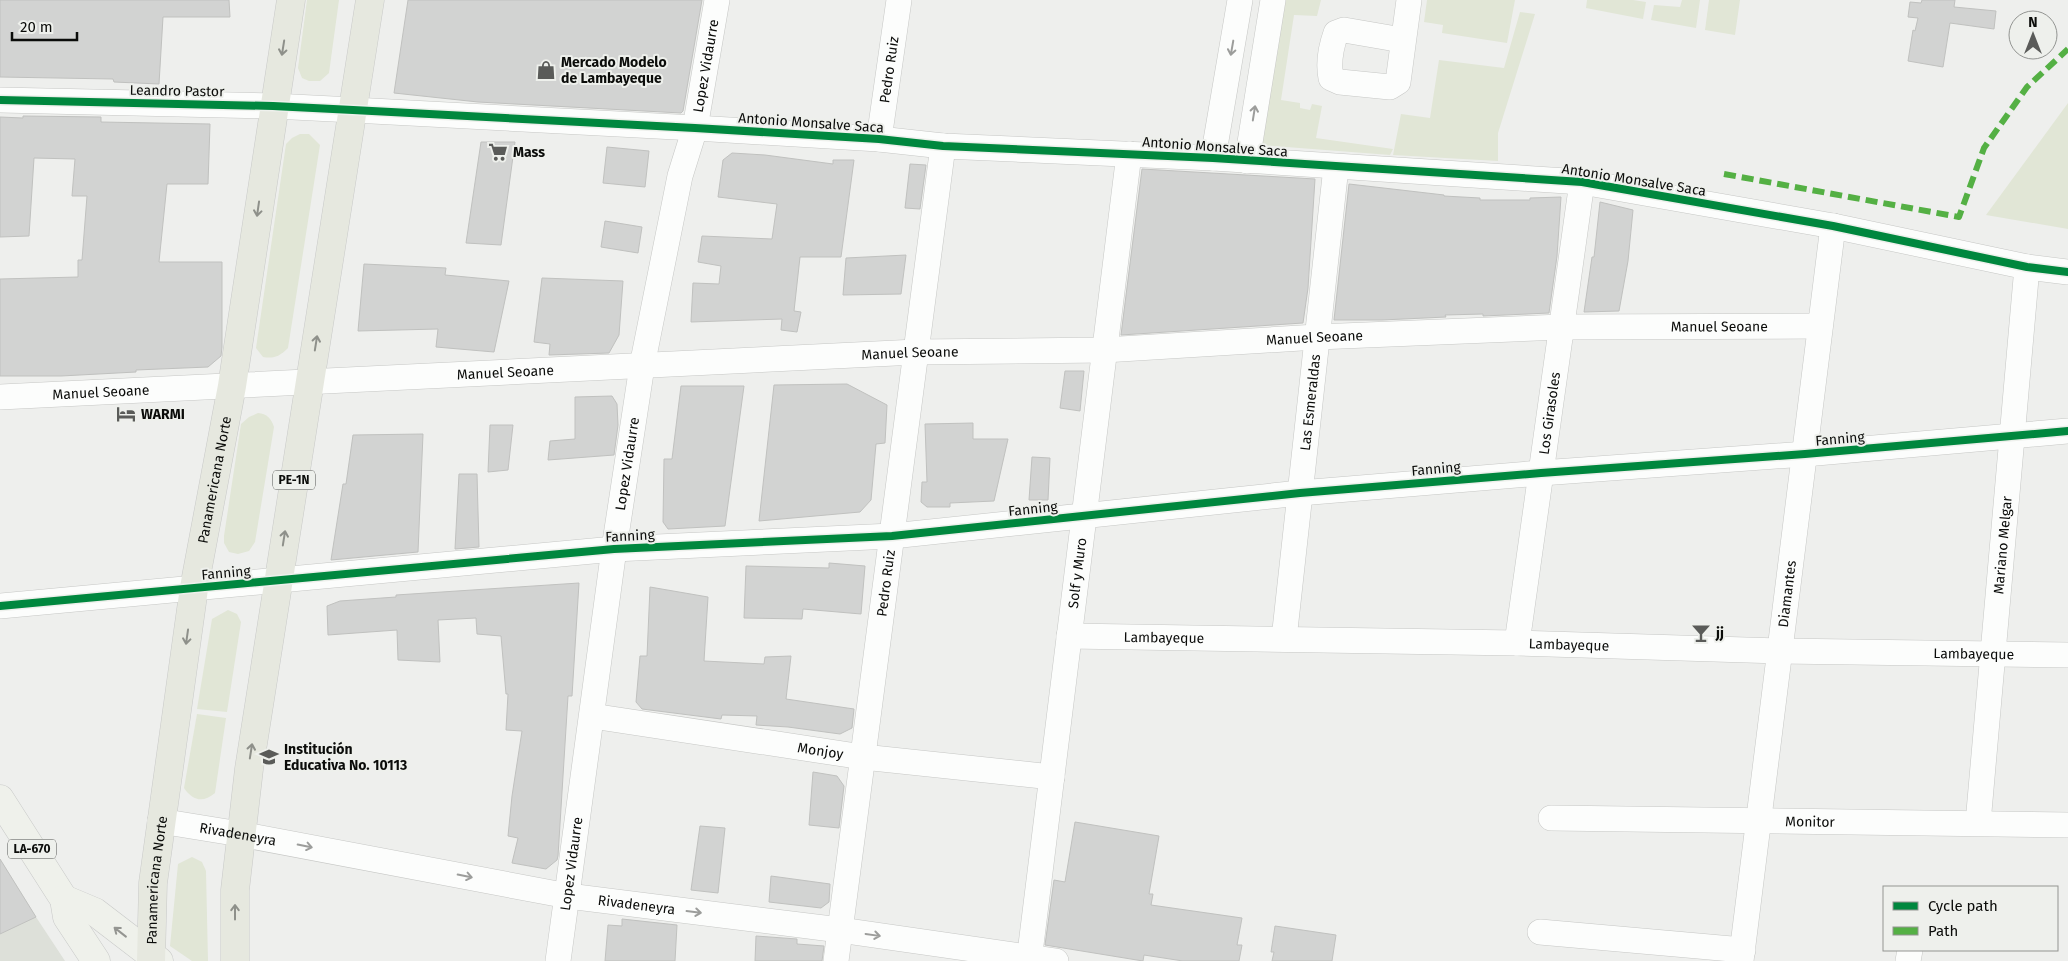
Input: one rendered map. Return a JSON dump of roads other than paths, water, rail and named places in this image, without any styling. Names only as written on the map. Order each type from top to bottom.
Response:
[{"type":"highway","name":"Panamericana Norte","points":[[153,959],[153,884],[160,821],[194,588],[232,386],[273,106],[291,0]]},
{"type":"highway","name":"PE-1N","points":[[235,961],[235,890],[240,834],[370,0]]},
{"type":"main road","name":"LA-670","points":[[0,799],[64,899],[66,918],[96,961]]},
{"type":"main road","points":[[64,899],[95,912],[153,959]]},
{"type":"street","name":"Lopez Vidaurre","points":[[558,961],[614,549],[642,366],[680,176],[696,128],[717,0]]},
{"type":"street","name":"Pedro Ruiz","points":[[879,139],[899,0]]},
{"type":"street","points":[[1213,158],[1240,0]]},
{"type":"street","points":[[1247,161],[1273,0]]},
{"type":"street","points":[[1402,40],[1409,0]]},
{"type":"street","name":"Leandro Pastor","points":[[0,100],[273,106],[352,110]]},
{"type":"street","name":"Antonio Monsalve Saca","points":[[352,110],[879,139],[943,146],[1213,158],[1582,182],[1833,226],[2028,266],[2068,272]]},
{"type":"street","name":"Pedro Ruiz","points":[[836,961],[943,146]]},
{"type":"street","name":"Solf y Muro","points":[[1030,958],[1129,154]]},
{"type":"street","name":"Las Esmeraldas","points":[[1284,639],[1336,167]]},
{"type":"street","name":"Los Girasoles","points":[[1517,643],[1582,182]]},
{"type":"street","name":"Diamantes","points":[[1742,956],[1833,226]]},
{"type":"street","name":"Mariano Melgar","points":[[1978,823],[2028,266]]},
{"type":"street","name":"Manuel Seoane","points":[[0,397],[916,352],[1104,350],[1317,337],[1562,327],[1820,326]]},
{"type":"street","name":"Fanning","points":[[0,606],[614,549],[892,536],[1300,494],[2068,431]]},
{"type":"street","name":"Lambayeque","points":[[1069,636],[1517,643],[1780,651],[2068,655]]},
{"type":"street","name":"Monjoy","points":[[592,716],[863,756],[1052,777]]},
{"type":"street","name":"Monitor","points":[[1551,818],[2068,825]]},
{"type":"street","name":"Rivadeneyra","points":[[160,821],[240,834],[568,896],[840,930],[1056,961]]},
{"type":"street","points":[[1540,932],[1742,956]]},
{"type":"place","name":"Mercado Modelo de Lambayeque","points":[[546,70]]},
{"type":"place","name":"Mass","points":[[498,152]]},
{"type":"place","name":"WARMI","points":[[126,414]]},
{"type":"place","name":"jj","points":[[1701,633]]},
{"type":"place","name":"Institución Educativa No. 10113","points":[[269,757]]}]
